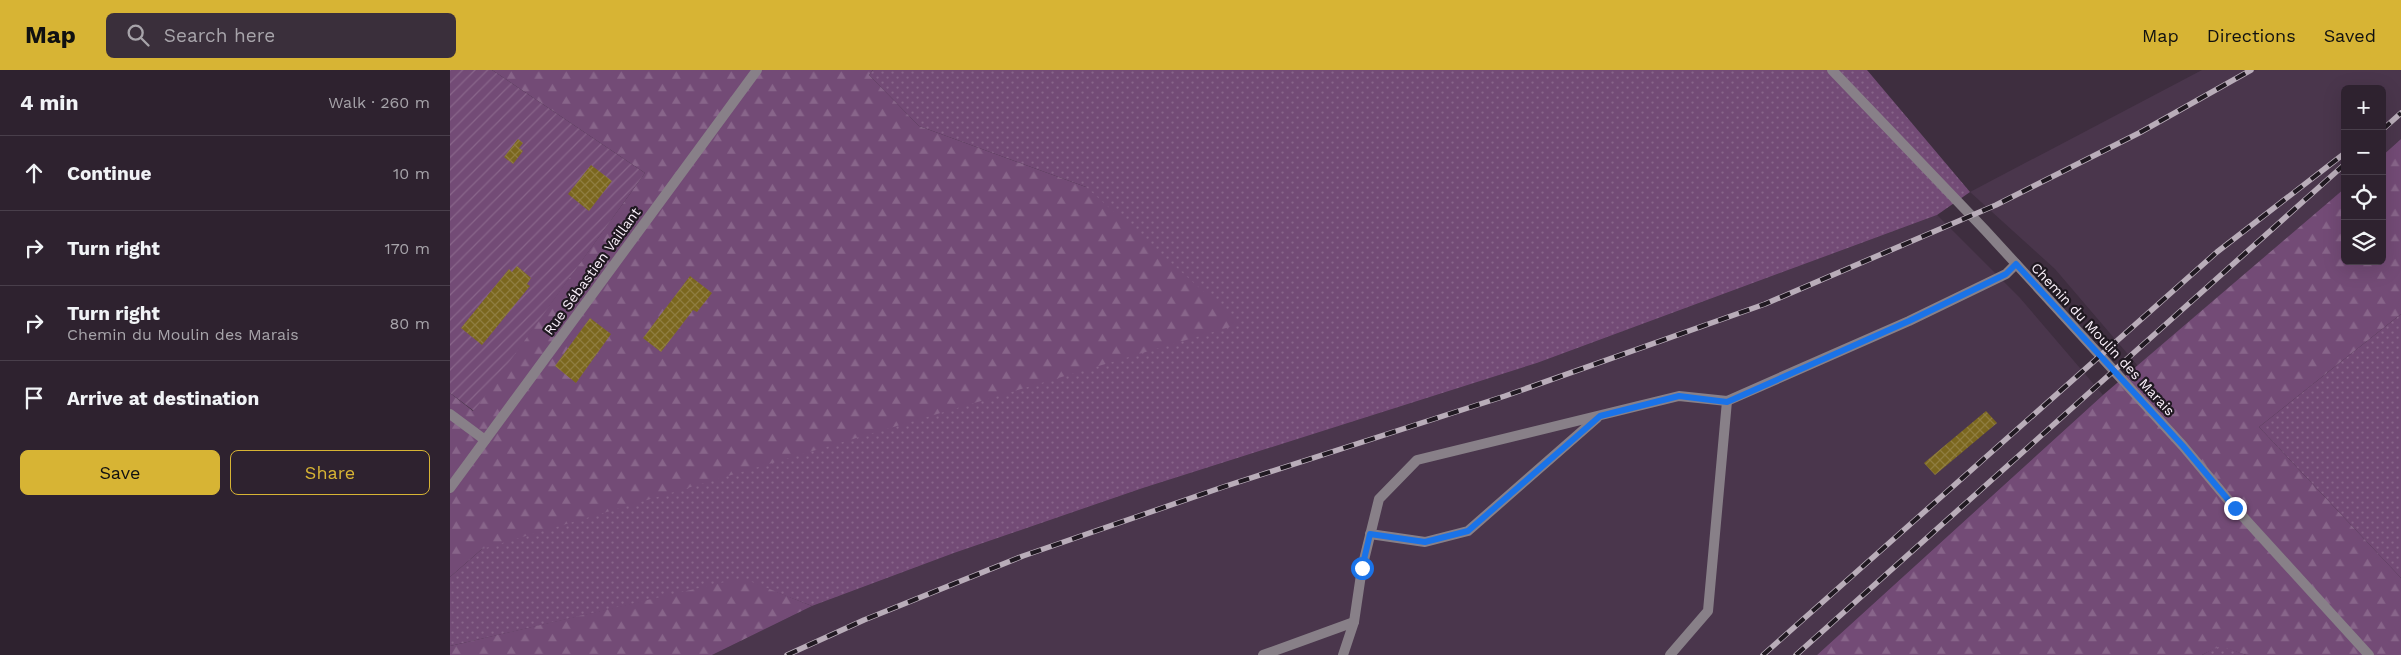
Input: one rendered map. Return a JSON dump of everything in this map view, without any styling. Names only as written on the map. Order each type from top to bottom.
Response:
[{"type":"street","name":"Rue Sébastien Vaillant","points":[[450,488],[757,70]]},
{"type":"street","name":"Chemin du Moulin des Marais","points":[[1832,70],[2016,264],[2183,446],[2235,508],[2368,655]]},
{"type":"street","points":[[1343,655],[1354,622],[1362,568],[1379,499],[1416,460],[1679,396],[1727,402],[1909,321],[2006,274],[2016,264]]},
{"type":"street","points":[[1670,655],[1708,611],[1727,402]]},
{"type":"street","points":[[450,414],[485,440]]},
{"type":"street","points":[[1370,534],[1425,542],[1468,531],[1600,416]]},
{"type":"street","points":[[1263,655],[1354,622]]},
{"type":"shaded area","points":[[2202,70],[2401,70],[2401,139],[2386,152],[2386,85],[2341,85],[2341,191],[2138,366],[2055,269],[1970,192]]},
{"type":"shaded area","points":[[1937,215],[2020,298],[2103,395],[1817,655],[712,655],[812,606],[954,553],[1143,488],[1537,363]]},
{"type":"green space","points":[[450,70],[492,70],[645,173],[474,411],[450,393]]},
{"type":"green space","points":[[492,70],[873,70],[869,75],[919,126],[1086,187],[1240,324],[482,549],[450,577],[450,393],[473,411],[645,173]]},
{"type":"green space","points":[[873,70],[1867,70],[1970,192],[1937,215],[1537,363],[1143,488],[954,553],[812,606],[742,579],[450,646],[450,577],[482,549],[1086,187],[919,126],[869,75]]},
{"type":"green space","points":[[2401,139],[2401,314],[2259,427],[2401,578],[2401,655],[2246,655],[2220,646],[2202,655],[1817,655],[2103,395],[2341,191],[2341,265],[2386,265],[2386,152]]},
{"type":"green space","points":[[2401,314],[2401,578],[2259,427]]},
{"type":"green space","points":[[742,578],[812,606],[712,655],[450,655],[450,646]]},
{"type":"green space","points":[[2220,645],[2246,655],[2202,655]]},
{"type":"building","points":[[518,139],[523,143],[519,148],[523,151],[513,164],[504,157]]},
{"type":"building","points":[[591,165],[612,181],[589,211],[568,194]]},
{"type":"building","points":[[517,266],[531,278],[527,284],[530,286],[482,345],[461,328],[509,269],[512,272]]},
{"type":"building","points":[[690,276],[712,293],[697,312],[693,310],[661,352],[643,338]]},
{"type":"building","points":[[590,318],[611,334],[576,383],[555,366]]},
{"type":"building","points":[[1986,411],[1997,423],[1935,475],[1924,463]]},
{"type":"railway","points":[[787,655],[864,620],[1023,556],[1223,487],[1505,396],[1765,304],[1996,205],[2139,133],[2251,70]]},
{"type":"railway","points":[[2386,126],[2401,113]]},
{"type":"railway","points":[[1763,655],[2217,252],[2341,156]]},
{"type":"railway","points":[[1796,655],[2341,168]]},
{"type":"route","points":[[1362,568],[1370,534],[1425,542],[1468,531],[1600,416],[1679,396],[1727,402],[1909,321],[2006,274],[2016,264],[2183,446],[2235,508]]}]
